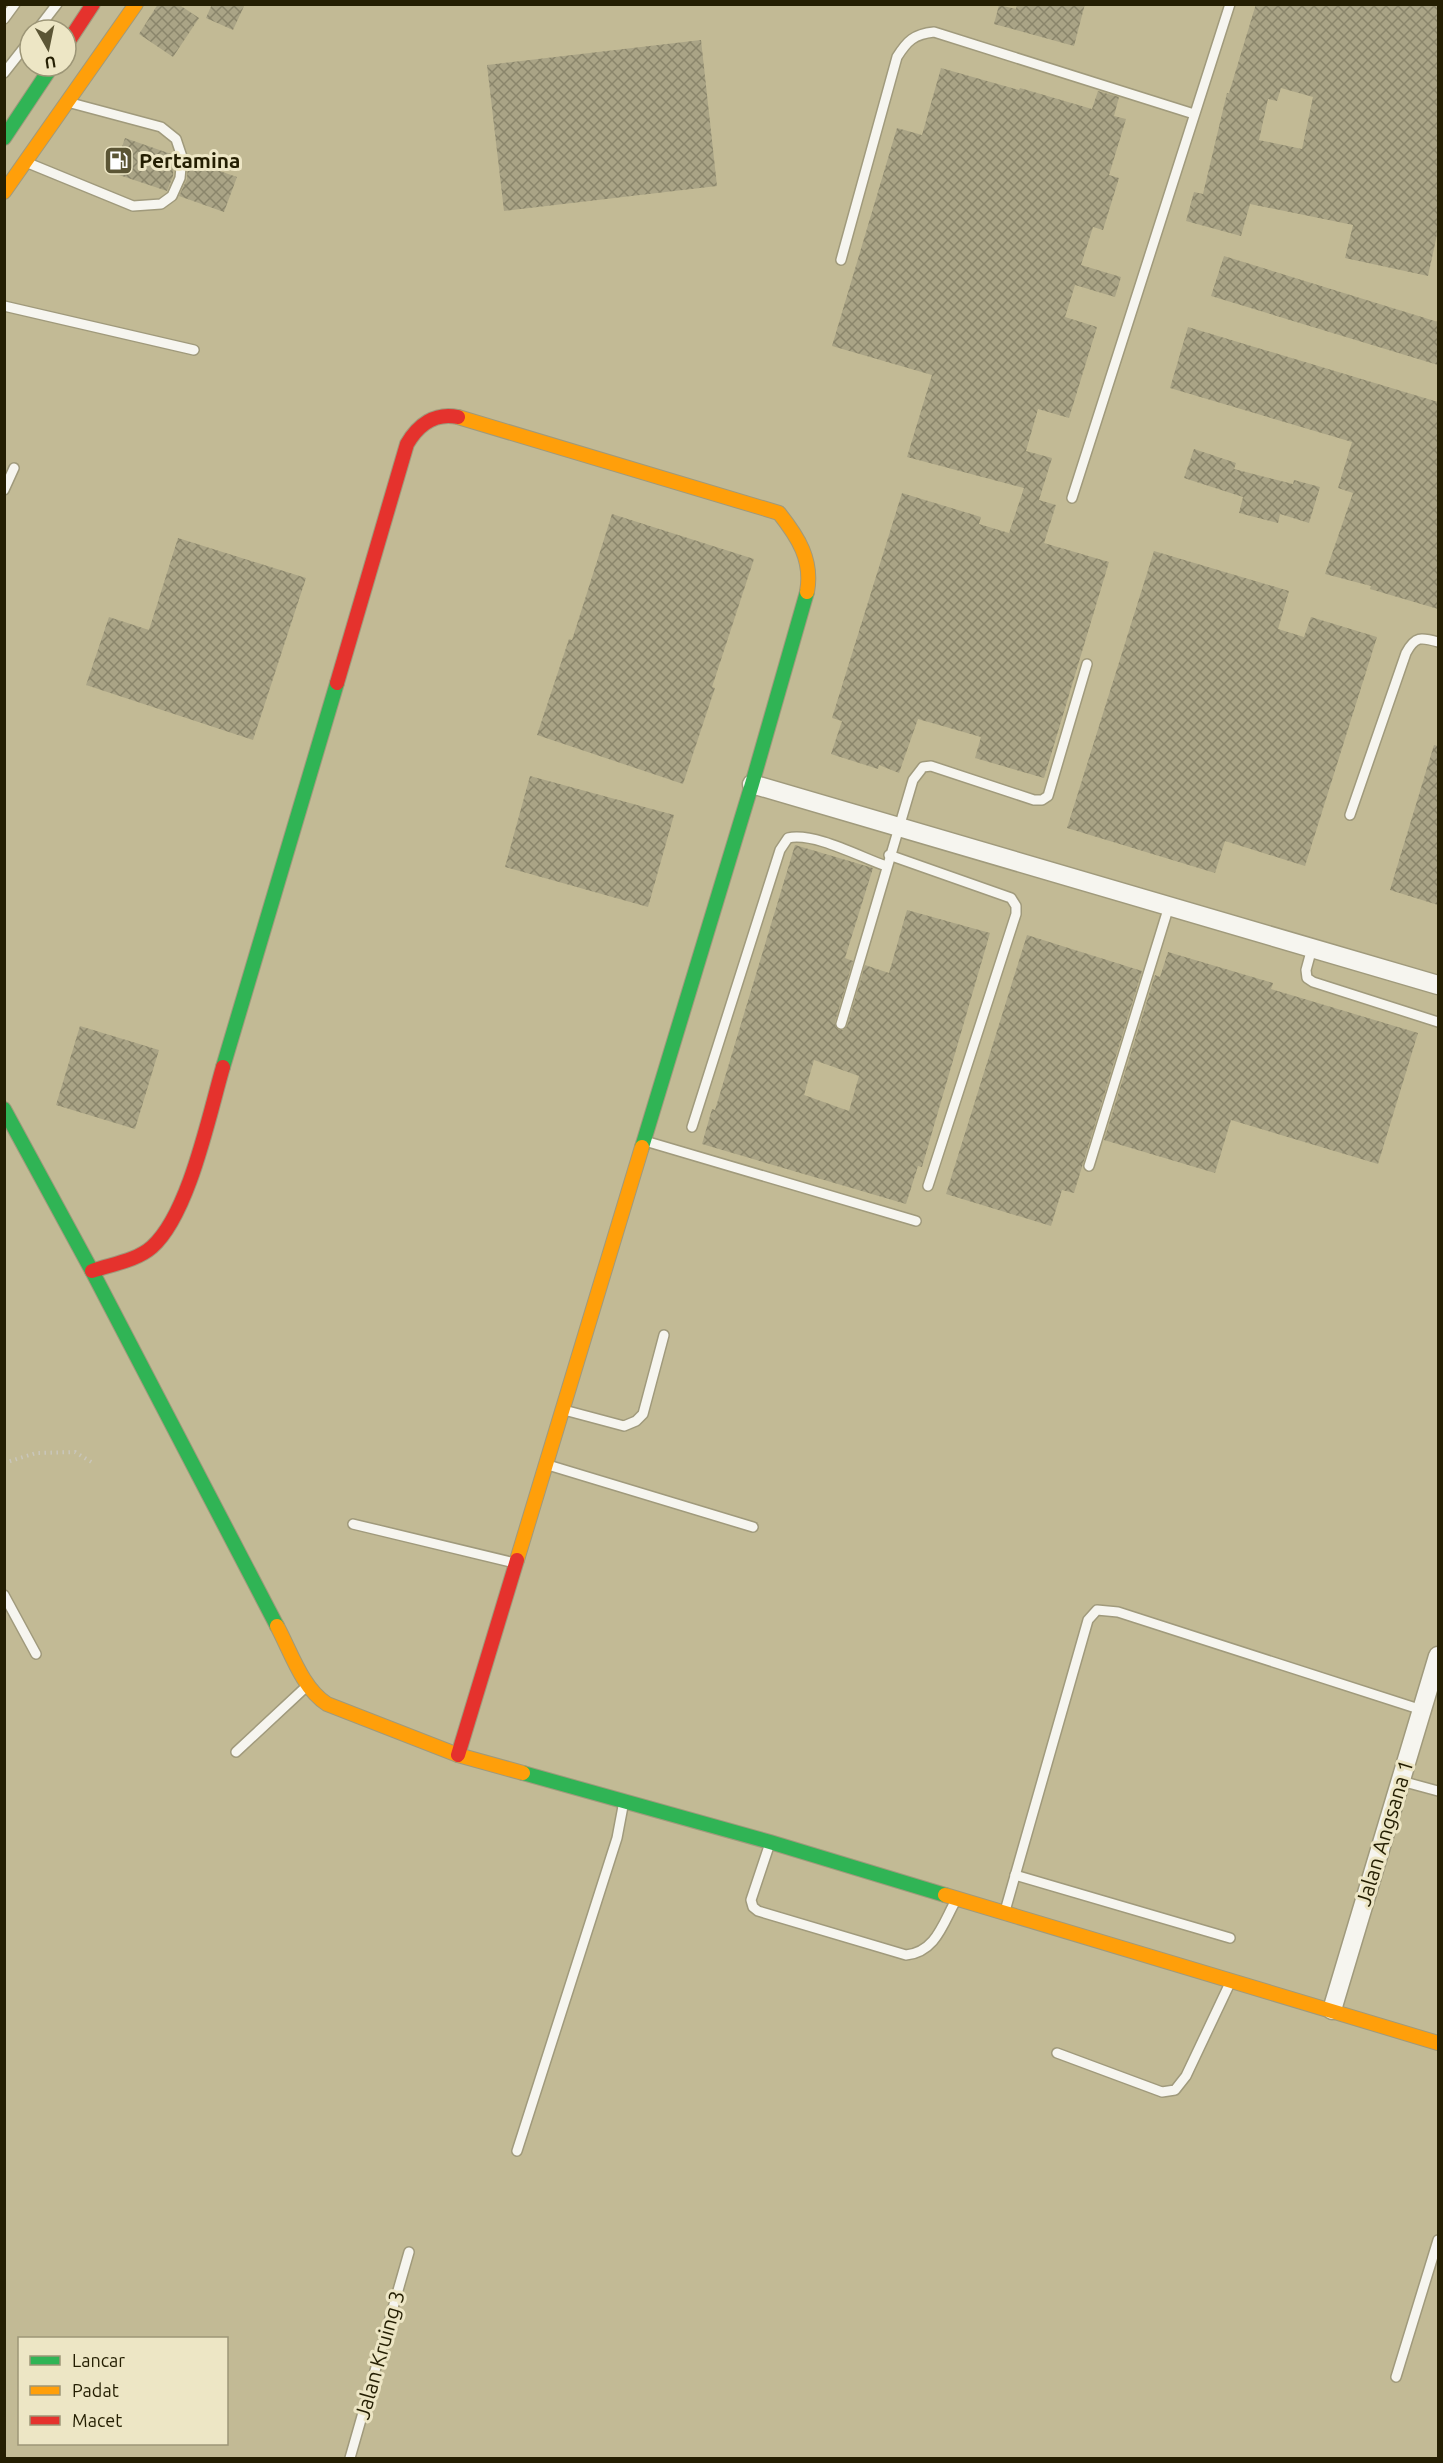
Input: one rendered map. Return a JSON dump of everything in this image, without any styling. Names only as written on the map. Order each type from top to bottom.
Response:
[{"type":"street","points":[[78,27],[93,4]]},
{"type":"street","points":[[4,192],[136,4]]},
{"type":"street","points":[[4,138],[44,78]]},
{"type":"street","points":[[92,1271],[142,1254],[156,1243],[173,1218],[191,1176],[407,444],[412,434],[425,420],[454,416],[779,513],[800,539],[808,563],[808,589],[752,784],[458,1755]]},
{"type":"street","points":[[752,784],[1438,985]]},
{"type":"street","points":[[4,1109],[92,1271],[308,1684],[318,1698],[327,1704],[458,1755],[770,1842],[1438,2043]]},
{"type":"street","name":"Jalan Angsana 1","points":[[1332,2010],[1438,1656]]},
{"type":"lane","points":[[4,19],[15,4]]},
{"type":"lane","points":[[46,18],[57,4]]},
{"type":"lane","points":[[1072,498],[1230,4]]},
{"type":"lane","points":[[841,260],[897,57],[908,40],[921,34],[933,32],[1194,114]]},
{"type":"lane","points":[[4,73],[18,55]]},
{"type":"lane","points":[[27,162],[134,206],[161,204],[172,196],[180,178],[182,157],[176,139],[161,127],[68,102]]},
{"type":"lane","points":[[4,306],[194,350]]},
{"type":"lane","points":[[4,490],[14,468]]},
{"type":"lane","points":[[1350,815],[1412,641],[1418,639],[1438,642]]},
{"type":"lane","points":[[840,1024],[897,827],[913,780],[923,766],[931,766],[1034,800],[1045,799],[1048,796],[1087,664]]},
{"type":"lane","points":[[692,1127],[780,850],[788,838],[799,836],[813,839],[886,866]]},
{"type":"lane","points":[[889,855],[1011,898],[1016,906],[1016,914],[928,1186]]},
{"type":"lane","points":[[1089,1166],[1169,906]]},
{"type":"lane","points":[[1312,948],[1306,978],[1312,982],[1438,1022]]},
{"type":"lane","points":[[644,1141],[916,1221]]},
{"type":"lane","points":[[562,1410],[624,1426],[636,1421],[643,1414],[664,1335]]},
{"type":"lane","points":[[545,1465],[753,1527]]},
{"type":"lane","points":[[353,1524],[516,1563]]},
{"type":"lane","points":[[4,1595],[36,1654]]},
{"type":"lane","points":[[1005,1912],[1088,1620],[1097,1610],[1118,1612],[1422,1710]]},
{"type":"lane","points":[[236,1752],[308,1684]]},
{"type":"lane","points":[[1401,1781],[1438,1791]]},
{"type":"lane","points":[[517,2151],[617,1838],[624,1802]]},
{"type":"lane","points":[[770,1842],[752,1900],[753,1907],[758,1911],[906,1955],[916,1954],[932,1946],[957,1898]]},
{"type":"lane","points":[[1015,1875],[1230,1938]]},
{"type":"lane","points":[[1057,2053],[1162,2092],[1175,2090],[1186,2076],[1231,1980]]},
{"type":"lane","points":[[1396,2377],[1438,2240]]},
{"type":"lane","name":"Jalan Kruing 3","points":[[350,2458],[410,2252]]},
{"type":"path","points":[[4,1463],[36,1453],[75,1452],[93,1463]]},
{"type":"building","points":[[158,4],[178,4],[199,18],[173,57],[139,34]]},
{"type":"building","points":[[212,4],[245,4],[233,30],[206,18]]},
{"type":"building","points":[[1017,4],[1085,4],[1074,46],[994,24],[999,5],[1016,9]]},
{"type":"building","points":[[1256,4],[1438,4],[1438,230],[1428,276],[1345,258],[1353,225],[1250,204],[1241,236],[1186,221],[1194,192],[1203,194],[1227,93],[1229,93]],"holes":[[[1281,88],[1313,97],[1302,149],[1259,140],[1268,99],[1277,101]]]},
{"type":"building","points":[[701,40],[717,186],[504,211],[487,65]]},
{"type":"building","points":[[941,68],[1092,109],[1098,91],[1119,97],[1114,116],[1126,119],[1109,175],[1119,178],[1103,230],[1093,227],[1081,265],[1121,277],[1115,297],[1075,285],[1065,317],[1097,327],[1069,418],[1038,409],[1026,451],[1052,458],[1039,500],[1056,505],[1044,543],[1109,562],[1044,778],[975,758],[981,737],[918,719],[899,773],[879,765],[878,769],[831,754],[842,721],[832,718],[902,493],[981,517],[979,524],[1009,533],[1024,488],[907,457],[932,375],[832,346],[897,128],[922,135]]},
{"type":"building","points":[[125,138],[174,155],[173,176],[167,191],[113,173]]},
{"type":"building","points":[[188,160],[237,177],[224,212],[179,196],[187,179]]},
{"type":"building","points":[[1224,256],[1438,322],[1438,365],[1211,296]]},
{"type":"building","points":[[1188,327],[1438,402],[1438,609],[1370,589],[1371,586],[1325,574],[1353,493],[1338,488],[1352,442],[1170,388]]},
{"type":"building","points":[[1194,449],[1236,463],[1234,469],[1293,484],[1294,480],[1320,487],[1309,523],[1280,514],[1278,523],[1239,513],[1243,497],[1184,478]]},
{"type":"building","points":[[612,514],[754,559],[683,784],[537,735],[569,639],[572,640]]},
{"type":"building","points":[[178,538],[306,578],[253,740],[86,685],[109,617],[149,630]]},
{"type":"building","points":[[1154,551],[1289,591],[1278,629],[1304,637],[1311,617],[1377,637],[1305,866],[1225,841],[1215,873],[1067,828]]},
{"type":"building","points":[[1434,745],[1438,746],[1438,905],[1390,890]]},
{"type":"building","points":[[530,776],[674,815],[648,907],[505,867]]},
{"type":"building","points":[[795,845],[873,868],[845,958],[853,961],[835,1022],[839,1030],[847,1026],[865,965],[889,973],[907,910],[990,933],[922,1167],[918,1166],[906,1204],[702,1144],[712,1109],[715,1110]],"holes":[[[814,1060],[859,1076],[849,1111],[804,1095]]]},
{"type":"building","points":[[1027,935],[1142,971],[1074,1193],[1062,1190],[1051,1226],[946,1194]]},
{"type":"building","points":[[1168,952],[1273,983],[1271,989],[1418,1033],[1378,1164],[1231,1120],[1215,1173],[1104,1140],[1155,975],[1160,977]]},
{"type":"building","points":[[80,1026],[159,1050],[135,1129],[56,1105]]},
{"type":"traffic: fast","points":[[4,138],[44,78]]},
{"type":"traffic: fast","points":[[642,1147],[752,784],[807,592]]},
{"type":"traffic: fast","points":[[223,1067],[337,683]]},
{"type":"traffic: fast","points":[[4,1109],[92,1271],[277,1626]]},
{"type":"traffic: fast","points":[[523,1773],[770,1842],[945,1895]]},
{"type":"traffic: slow","points":[[4,192],[136,4]]},
{"type":"traffic: slow","points":[[458,417],[779,513],[798,540],[806,559],[807,592]]},
{"type":"traffic: slow","points":[[517,1560],[642,1147]]},
{"type":"traffic: slow","points":[[277,1626],[304,1679],[318,1697],[327,1704],[458,1755],[523,1773]]},
{"type":"traffic: slow","points":[[945,1895],[1438,2043]]},
{"type":"traffic: jam","points":[[78,27],[93,4]]},
{"type":"traffic: jam","points":[[337,683],[407,444],[416,431],[435,418],[458,417]]},
{"type":"traffic: jam","points":[[92,1271],[139,1256],[152,1247],[165,1232],[177,1212],[196,1163],[223,1067]]},
{"type":"traffic: jam","points":[[458,1755],[517,1560]]},
{"type":"place","name":"Pertamina","points":[[118,161]]}]
